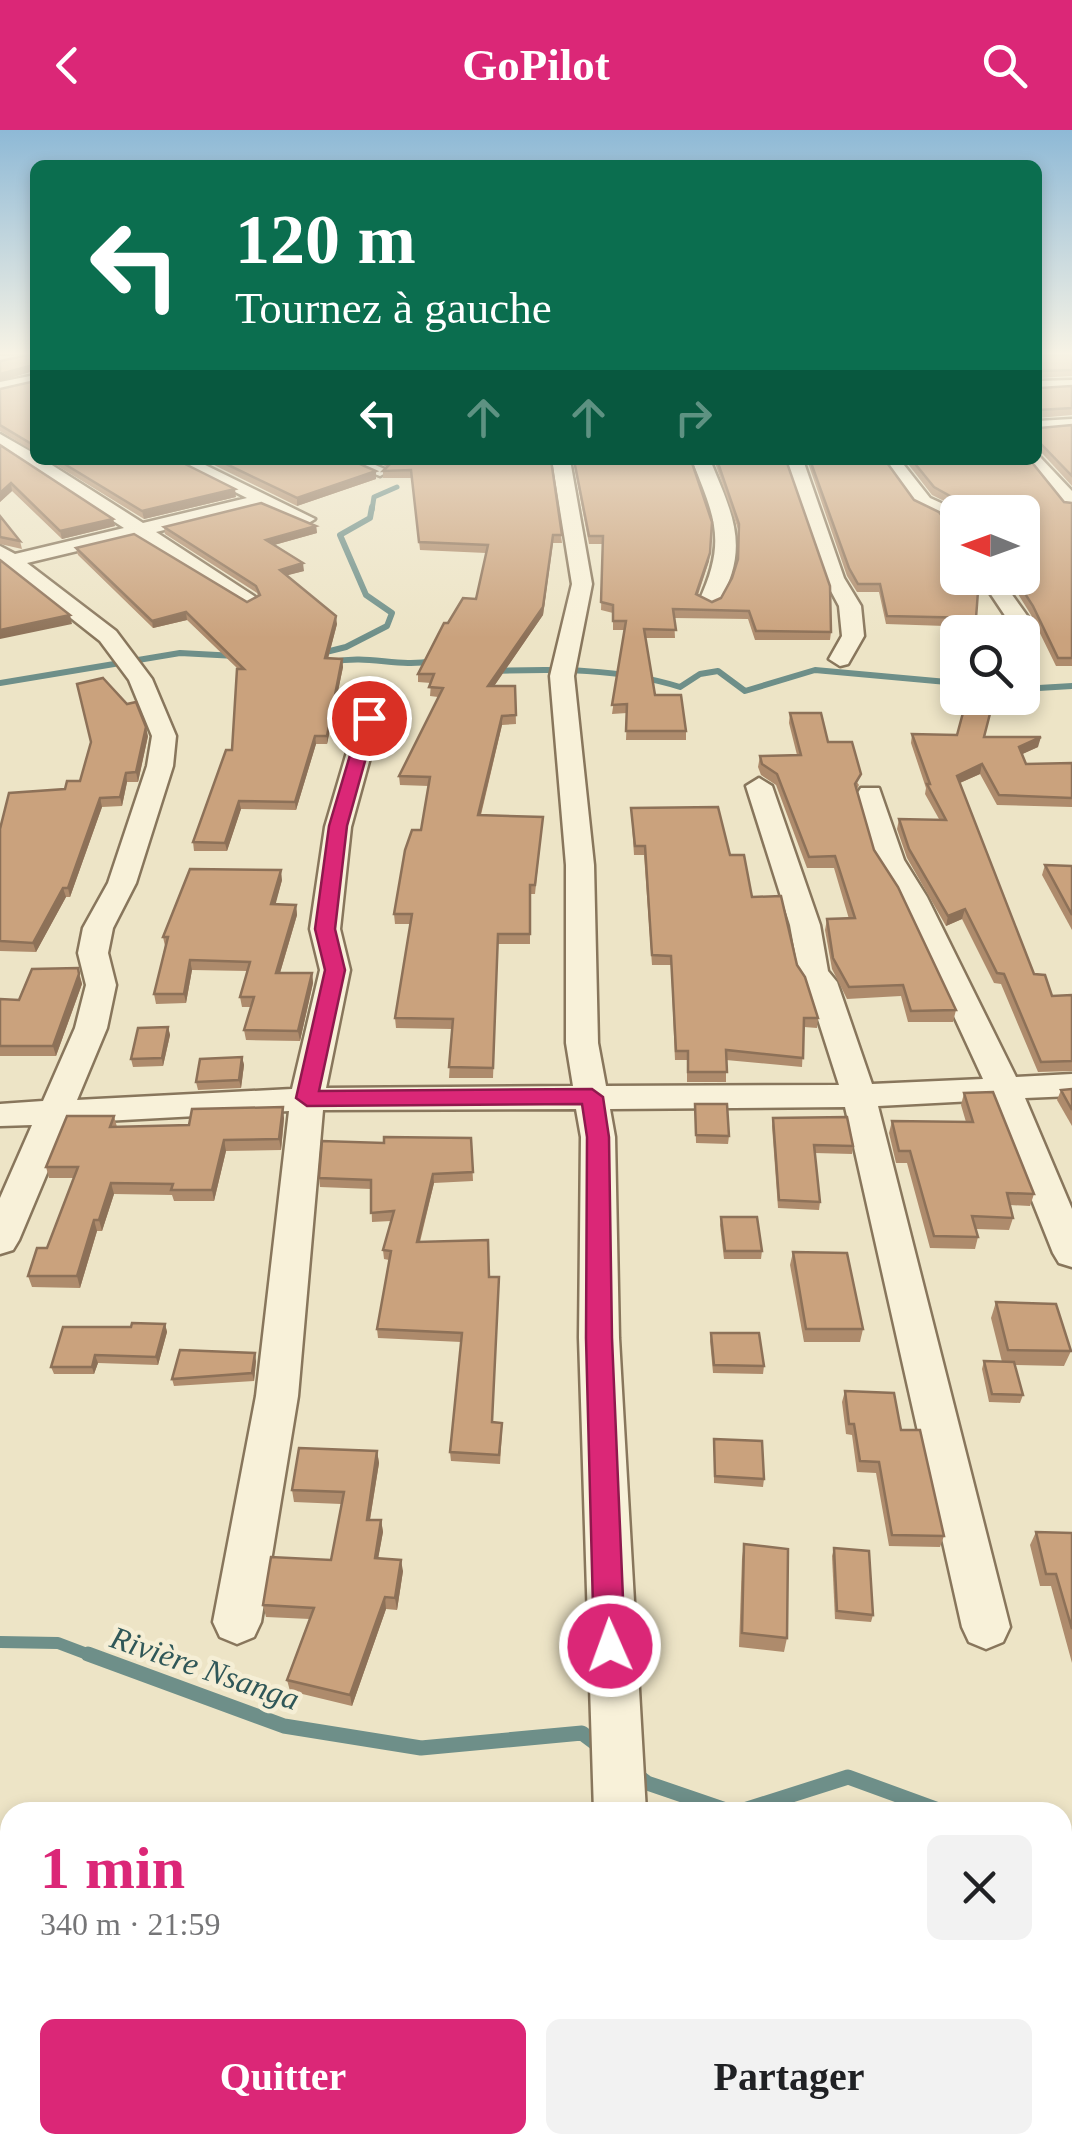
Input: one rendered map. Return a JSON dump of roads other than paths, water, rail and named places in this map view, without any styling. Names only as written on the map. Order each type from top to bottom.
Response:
[{"type":"street","points":[[38,465],[247,600]]},
{"type":"street","points":[[191,465],[305,518]]},
{"type":"street","points":[[362,465],[380,471]]},
{"type":"street","points":[[562,465],[566,504],[578,542],[582,584],[564,668],[580,865],[582,1043],[598,1137],[599,1338],[619,1802]]},
{"type":"street","points":[[703,465],[730,536],[725,570],[710,602]]},
{"type":"street","points":[[796,465],[834,578],[850,606],[853,636],[840,659]]},
{"type":"street","points":[[895,465],[923,502],[940,510]]},
{"type":"street","points":[[1040,465],[1072,470]]},
{"type":"street","points":[[1040,465],[1072,503]]},
{"type":"street","points":[[6,557],[263,500]]},
{"type":"street","points":[[0,1240],[91,1028],[100,985],[92,953],[98,928],[122,883],[160,766],[164,736],[140,679],[108,636],[6,557]]},
{"type":"street","points":[[237,1622],[277,1396],[307,1098],[335,970],[325,929],[338,826],[369,718]]},
{"type":"street","points":[[759,786],[805,925],[802,929],[814,974],[822,982],[859,1096],[986,1627]]},
{"type":"street","points":[[870,794],[890,860],[913,897],[1005,1091],[1072,1253]]},
{"type":"street","points":[[0,1115],[307,1098],[859,1096],[1072,1085]]},
{"type":"waterway","points":[[372,510],[374,497],[397,487]]},
{"type":"waterway","points":[[318,654],[346,647],[387,626],[392,613],[366,595],[340,535],[370,518],[372,507]]},
{"type":"waterway","points":[[0,683],[180,653],[236,656]]},
{"type":"waterway","points":[[332,662],[433,661]]},
{"type":"waterway","points":[[492,671],[611,673],[680,687],[700,674],[718,671],[745,691],[815,670],[940,681]]},
{"type":"waterway","points":[[1040,688],[1072,686]]},
{"type":"waterway","name":"Rivière Nsanga","points":[[0,1642],[58,1643],[95,1657]]},
{"type":"waterway","name":"Rivière Nsanga","points":[[88,1654],[284,1726],[421,1748],[582,1733],[602,1748]]},
{"type":"waterway","name":"Rivière Nsanga","points":[[635,1774],[647,1783],[703,1802]]},
{"type":"waterway","name":"Rivière Nsanga","points":[[769,1802],[848,1777],[917,1802]]}]
